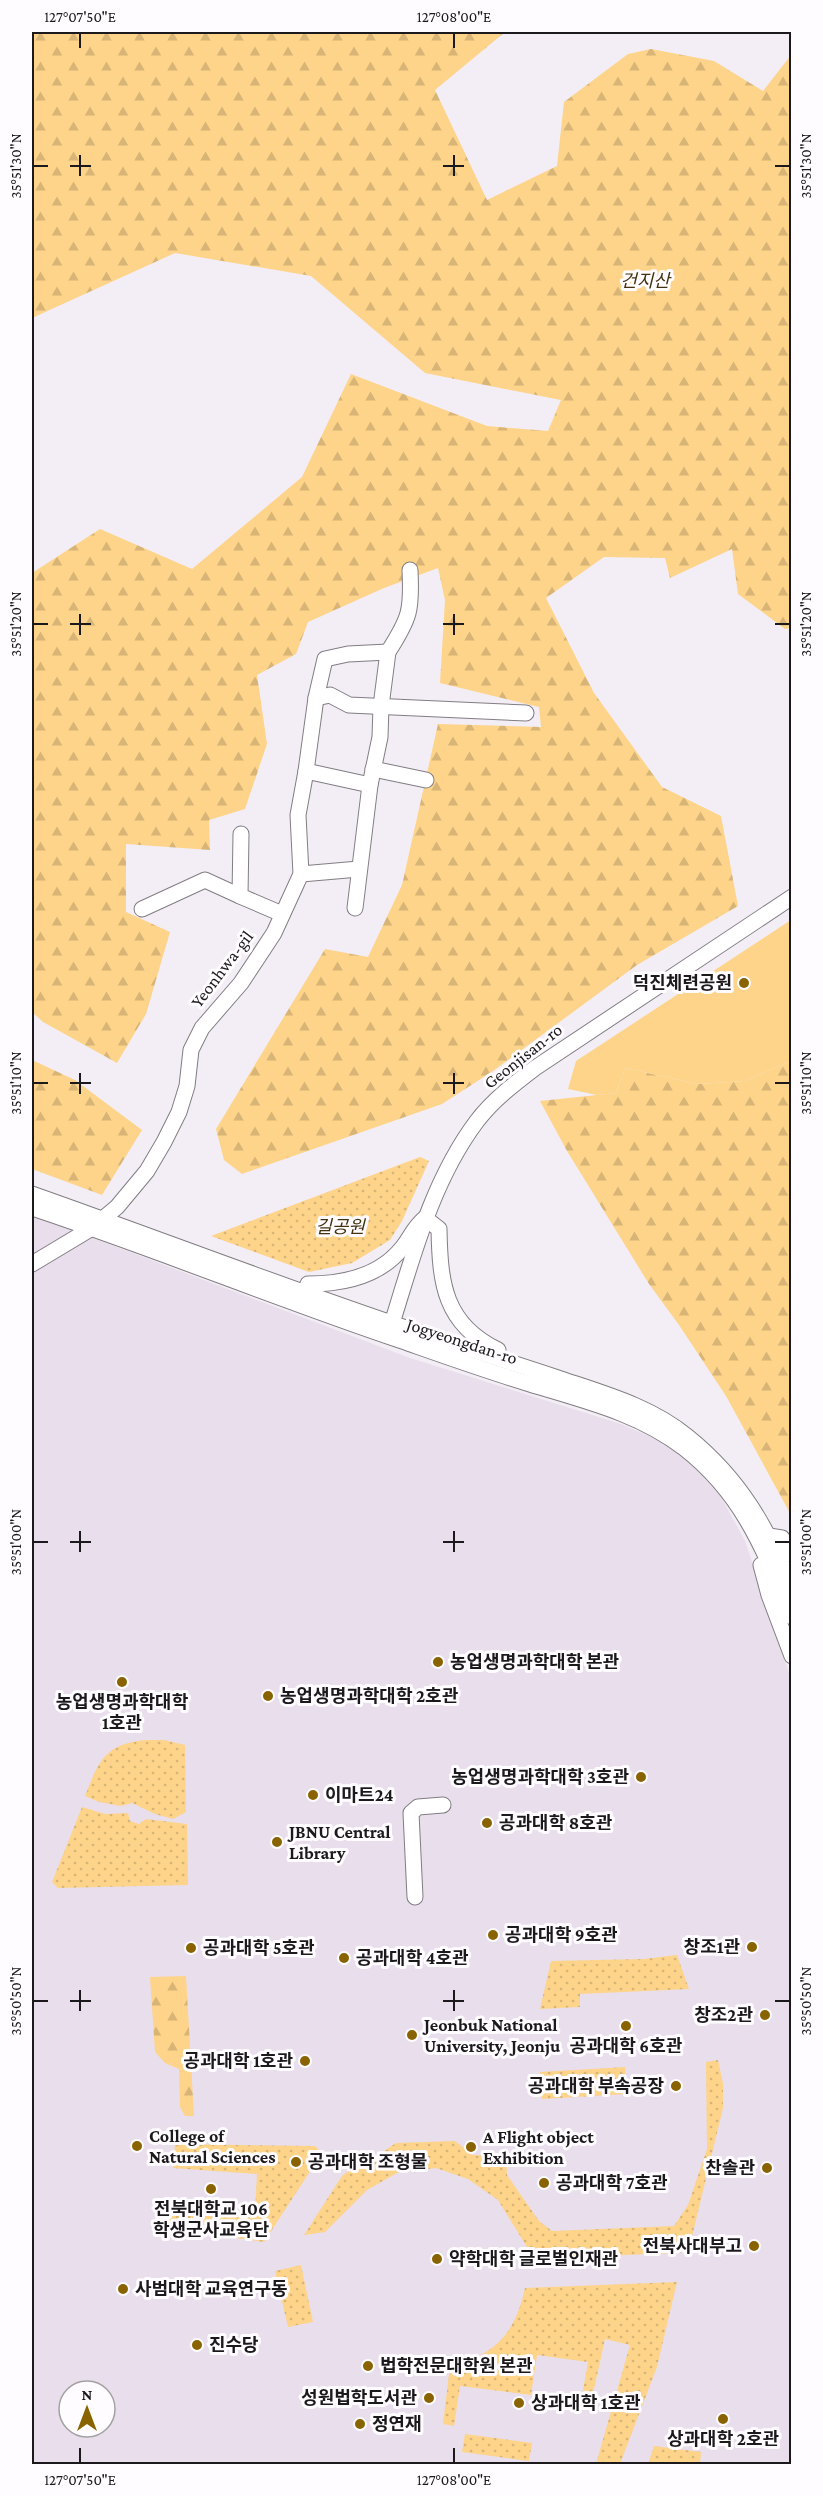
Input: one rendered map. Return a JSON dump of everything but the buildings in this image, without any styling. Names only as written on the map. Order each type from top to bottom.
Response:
[{"type":"street","points":[[355,908],[369,784],[380,737],[381,706],[388,652],[406,625],[412,603],[410,570]]},
{"type":"street","name":"Yeonhwa-gil","points":[[32,1264],[98,1223],[147,1171],[179,1112],[187,1086],[191,1050],[202,1028],[241,982],[274,933],[301,874],[298,815],[316,698],[325,659],[348,654],[388,652]]},
{"type":"street","points":[[316,698],[330,695],[349,705],[526,713]]},
{"type":"street","points":[[373,769],[426,780]]},
{"type":"street","points":[[306,771],[369,784]]},
{"type":"street","points":[[240,896],[241,834]]},
{"type":"street","points":[[301,874],[359,869]]},
{"type":"street","points":[[142,909],[205,880],[282,914]]},
{"type":"street","name":"Geonjisan-ro","points":[[390,1330],[425,1218],[465,1139],[478,1119],[509,1088],[580,1037],[791,899]]},
{"type":"street","name":"Jogyeongdan-ro","points":[[32,1194],[98,1223],[528,1383],[638,1419],[684,1448],[711,1472],[735,1500],[763,1536],[792,1617]]},
{"type":"street","name":"Jogyeongdan-ro","points":[[32,1208],[98,1223],[305,1292],[390,1330],[532,1369],[658,1416],[687,1436],[719,1464],[741,1490],[792,1588]]},
{"type":"street","points":[[305,1292],[308,1284],[354,1281],[385,1264],[402,1248],[414,1228],[425,1218],[439,1229],[440,1258],[447,1299],[461,1321],[480,1341],[532,1369]]},
{"type":"street","points":[[792,1555],[782,1538],[763,1536],[754,1542],[769,1595],[792,1656]]},
{"type":"street","points":[[415,1897],[411,1813],[418,1807],[443,1806]]},
{"type":"shaded area","name":"Jeonbuk National University, Jeonju","points":[[32,1215],[410,1358],[621,1424],[660,1441],[688,1459],[721,1497],[745,1541],[791,1679],[791,2464],[32,2464]]},
{"type":"green space","name":"건지산","points":[[32,32],[505,32],[435,90],[487,200],[557,166],[564,102],[628,54],[651,49],[714,61],[763,91],[791,55],[791,628],[785,629],[738,594],[732,549],[670,578],[665,558],[604,557],[546,598],[594,693],[662,787],[721,816],[738,906],[637,965],[493,1071],[442,1104],[242,1174],[224,1160],[216,1129],[325,949],[368,957],[402,885],[438,724],[541,727],[539,707],[440,683],[445,600],[438,568],[384,588],[308,622],[296,654],[257,675],[267,744],[245,809],[209,820],[210,850],[126,844],[126,912],[170,932],[146,1014],[117,1063],[43,1022],[32,1012],[32,573],[100,529],[192,569],[302,477],[351,374],[487,426],[548,431],[561,400],[425,373],[311,276],[175,253],[32,318]]},
{"type":"green space","name":"덕진체련공원","points":[[791,920],[791,1061],[745,1081],[698,1084],[625,1068],[616,1093],[597,1095],[568,1089],[576,1061]]},
{"type":"green space","points":[[32,1060],[75,1080],[142,1130],[102,1195],[32,1169]]},
{"type":"green space","points":[[791,1061],[791,1515],[726,1396],[649,1284],[567,1151],[540,1101],[616,1093],[625,1068],[698,1084],[745,1081]]},
{"type":"green space","name":"길공원","points":[[420,1157],[429,1161],[402,1221],[390,1240],[352,1263],[309,1272],[211,1236]]},
{"type":"green space","points":[[146,1740],[164,1740],[185,1745],[186,1812],[173,1819],[155,1814],[132,1803],[121,1806],[99,1802],[85,1796],[105,1756],[121,1746]]},
{"type":"green space","points":[[82,1807],[105,1814],[128,1813],[130,1821],[139,1824],[146,1819],[187,1824],[188,1885],[58,1888],[52,1882]]},
{"type":"green space","points":[[677,1955],[689,1989],[580,1994],[580,2007],[540,2009],[551,1961],[644,1959]]},
{"type":"green space","points":[[186,1976],[194,2116],[185,2116],[180,2107],[179,2069],[165,2063],[155,2052],[150,1977]]},
{"type":"green space","points":[[718,2060],[723,2084],[723,2108],[690,2245],[680,2253],[540,2258],[530,2252],[498,2200],[468,2179],[436,2168],[397,2173],[367,2190],[325,2232],[304,2235],[342,2176],[352,2168],[366,2163],[396,2143],[455,2141],[473,2155],[506,2156],[507,2175],[539,2221],[552,2231],[674,2226],[688,2205],[707,2149],[706,2062]]},
{"type":"green space","points":[[625,2067],[627,2094],[542,2099],[540,2072]]},
{"type":"green space","points":[[175,2144],[315,2146],[322,2153],[264,2242],[165,2228],[167,2207],[255,2213],[257,2174],[173,2168]]},
{"type":"green space","points":[[301,2265],[313,2322],[288,2327],[275,2271]]},
{"type":"green space","points":[[677,2282],[657,2367],[620,2464],[596,2464],[630,2345],[605,2339],[592,2398],[582,2396],[588,2362],[537,2355],[531,2395],[460,2386],[454,2426],[443,2424],[450,2366],[480,2356],[501,2340],[516,2318],[525,2288]]},
{"type":"green space","points":[[465,2434],[532,2443],[529,2461],[462,2452]]},
{"type":"green space","points":[[654,2446],[701,2452],[700,2464],[648,2464]]},
{"type":"place","name":"덕진체련공원","points":[[744,983]]},
{"type":"place","name":"농업생명과학대학 본관","points":[[438,1662]]},
{"type":"place","name":"농업생명과학대학 1호관","points":[[122,1682]]},
{"type":"place","name":"농업생명과학대학 2호관","points":[[268,1696]]},
{"type":"place","name":"농업생명과학대학 3호관","points":[[641,1777]]},
{"type":"place","name":"이마트24","points":[[313,1795]]},
{"type":"place","name":"공과대학 8호관","points":[[487,1823]]},
{"type":"place","name":"JBNU Central Library","points":[[277,1842]]},
{"type":"place","name":"공과대학 9호관","points":[[493,1935]]},
{"type":"place","name":"창조1관","points":[[752,1947]]},
{"type":"place","name":"공과대학 5호관","points":[[191,1948]]},
{"type":"place","name":"공과대학 4호관","points":[[344,1958]]},
{"type":"place","name":"창조2관","points":[[765,2015]]},
{"type":"place","name":"공과대학 6호관","points":[[626,2026]]},
{"type":"place","name":"Jeonbuk National University, Jeonju","points":[[412,2035]]},
{"type":"place","name":"공과대학 1호관","points":[[305,2061]]},
{"type":"place","name":"공과대학 부속공장","points":[[676,2086]]},
{"type":"place","name":"College of Natural Sciences","points":[[137,2146]]},
{"type":"place","name":"A Flight object Exhibition","points":[[471,2147]]},
{"type":"place","name":"공과대학 조형물","points":[[296,2162]]},
{"type":"place","name":"찬솔관","points":[[767,2168]]},
{"type":"place","name":"공과대학 7호관","points":[[544,2183]]},
{"type":"place","name":"전북대학교 106 학생군사교육단","points":[[211,2189]]},
{"type":"place","name":"전북사대부고","points":[[754,2246]]},
{"type":"place","name":"약학대학 글로벌인재관","points":[[437,2259]]},
{"type":"place","name":"사범대학 교육연구동","points":[[123,2289]]},
{"type":"place","name":"진수당","points":[[197,2345]]},
{"type":"place","name":"법학전문대학원 본관","points":[[368,2366]]},
{"type":"place","name":"성원법학도서관","points":[[429,2398]]},
{"type":"place","name":"상과대학 1호관","points":[[519,2403]]},
{"type":"place","name":"상과대학 2호관","points":[[723,2419]]},
{"type":"place","name":"정연재","points":[[360,2424]]}]
